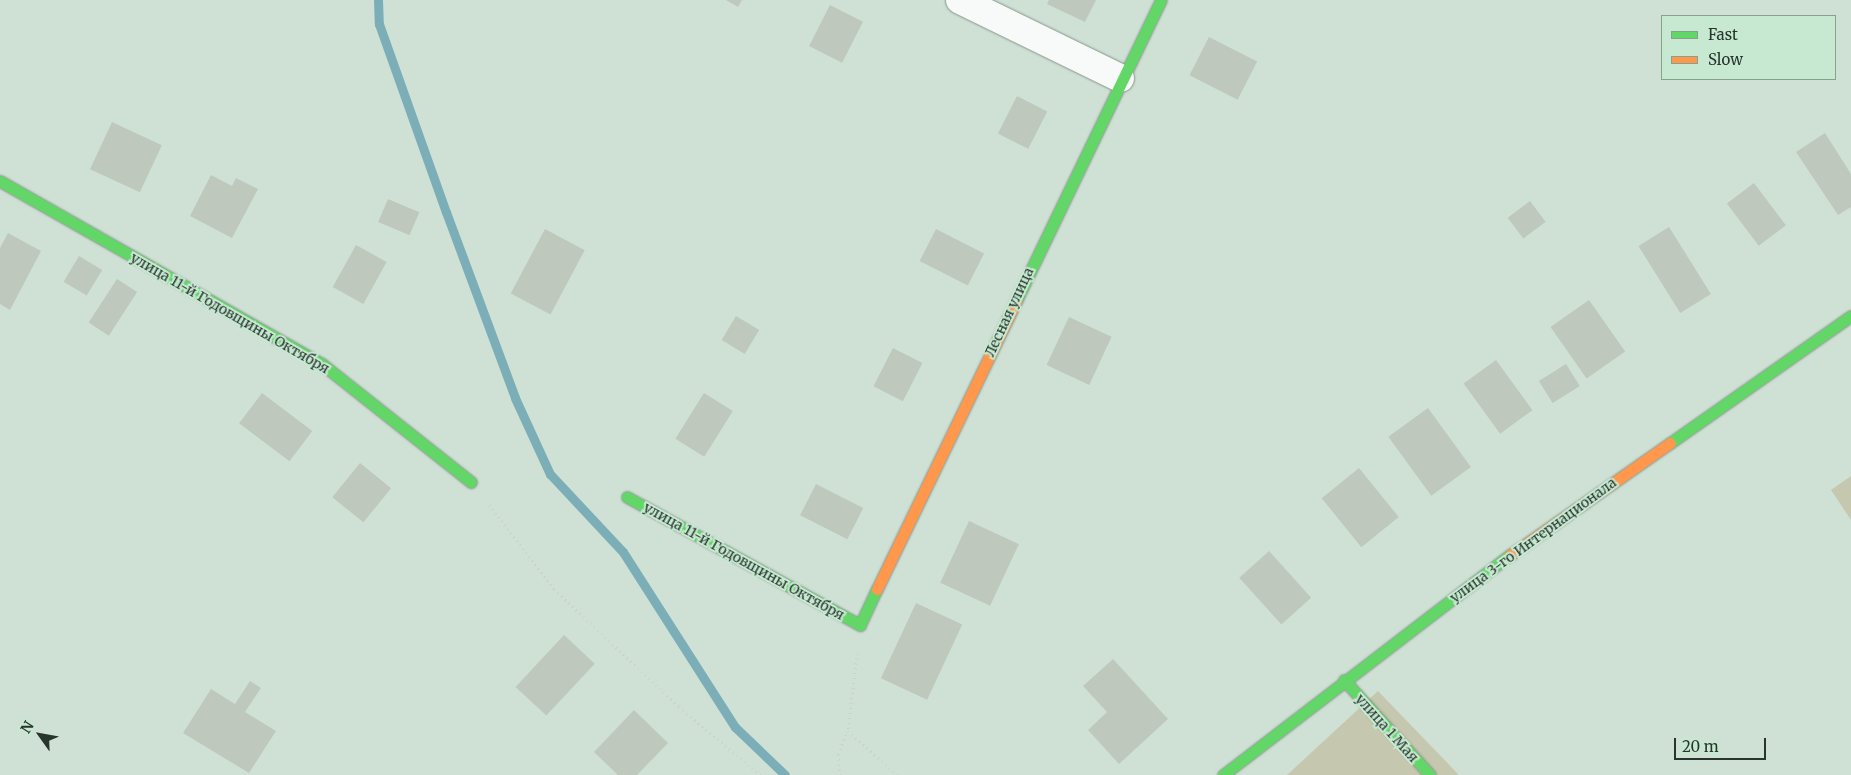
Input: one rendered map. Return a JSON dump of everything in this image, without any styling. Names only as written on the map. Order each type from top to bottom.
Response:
[{"type":"street","points":[[960,0],[1120,78]]},
{"type":"street","name":"Лесная улица","points":[[860,625],[1120,78],[1161,0]]},
{"type":"street","name":"улица 11-й Годовщины Октября","points":[[0,181],[322,364],[471,482]]},
{"type":"street","name":"улица 3-го Интернационала","points":[[1224,775],[1344,680],[1515,551],[1851,316]]},
{"type":"street","name":"улица 11-й Годовщины Октября","points":[[627,497],[860,625]]},
{"type":"street","name":"улица 1 Мая","points":[[1344,680],[1430,775]]},
{"type":"path","points":[[471,482],[554,589],[680,708],[760,775]]},
{"type":"path","points":[[840,775],[838,754],[848,731],[860,625]]},
{"type":"path","points":[[848,731],[897,775]]},
{"type":"green space","points":[[1851,476],[1851,520],[1831,490]]},
{"type":"green space","points":[[1378,691],[1459,775],[1287,775]]},
{"type":"building","points":[[726,0],[742,0],[738,7]]},
{"type":"building","points":[[1049,0],[1096,0],[1085,22],[1047,4]]},
{"type":"building","points":[[830,5],[863,22],[842,63],[809,46]]},
{"type":"building","points":[[1209,37],[1257,62],[1238,100],[1189,75]]},
{"type":"building","points":[[1017,96],[1047,111],[1028,149],[998,133]]},
{"type":"building","points":[[112,122],[162,145],[140,192],[90,169]]},
{"type":"building","points":[[1825,133],[1851,174],[1851,207],[1838,215],[1796,152]]},
{"type":"building","points":[[211,175],[232,186],[236,178],[258,189],[232,238],[190,216]]},
{"type":"building","points":[[1754,183],[1786,225],[1759,246],[1727,203]]},
{"type":"building","points":[[388,199],[419,212],[410,235],[378,222]]},
{"type":"building","points":[[1530,201],[1546,222],[1523,239],[1508,218]]},
{"type":"building","points":[[1669,227],[1711,294],[1680,313],[1638,246]]},
{"type":"building","points":[[545,229],[585,250],[550,315],[511,293]]},
{"type":"building","points":[[936,229],[984,254],[968,286],[920,261]]},
{"type":"building","points":[[8,233],[41,251],[10,310],[0,304],[0,248]]},
{"type":"building","points":[[356,245],[387,262],[363,304],[333,287]]},
{"type":"building","points":[[79,256],[102,270],[87,296],[64,282]]},
{"type":"building","points":[[117,279],[137,292],[109,336],[89,323]]},
{"type":"building","points":[[1589,300],[1625,352],[1587,379],[1550,327]]},
{"type":"building","points":[[736,316],[759,330],[745,354],[722,340]]},
{"type":"building","points":[[1069,317],[1112,337],[1089,385],[1047,365]]},
{"type":"building","points":[[893,348],[922,363],[903,401],[873,386]]},
{"type":"building","points":[[1496,360],[1532,410],[1500,434],[1464,384]]},
{"type":"building","points":[[1566,364],[1580,386],[1553,403],[1539,381]]},
{"type":"building","points":[[262,393],[312,431],[289,461],[239,423]]},
{"type":"building","points":[[704,393],[733,411],[704,457],[675,439]]},
{"type":"building","points":[[1428,408],[1471,467],[1431,496],[1388,437]]},
{"type":"building","points":[[360,463],[391,488],[363,522],[332,497]]},
{"type":"building","points":[[1359,468],[1399,517],[1361,547],[1322,498]]},
{"type":"building","points":[[816,484],[863,508],[847,539],[800,515]]},
{"type":"building","points":[[969,521],[1019,544],[990,606],[940,583]]},
{"type":"building","points":[[1269,551],[1311,598],[1281,625],[1239,578]]},
{"type":"building","points":[[916,603],[962,625],[927,700],[881,678]]},
{"type":"building","points":[[564,635],[595,664],[546,716],[516,687]]},
{"type":"building","points":[[1113,659],[1168,719],[1119,764],[1088,730],[1107,712],[1083,686]]},
{"type":"building","points":[[250,681],[261,688],[245,712],[276,731],[249,773],[183,733],[211,689],[235,704]]},
{"type":"building","points":[[634,710],[668,743],[637,775],[618,775],[594,752]]},
{"type":"waterway","points":[[378,0],[379,24],[446,212],[515,398],[550,474],[623,552],[735,727],[785,775]]},
{"type":"traffic: fast","points":[[1016,301],[1161,0]]},
{"type":"traffic: fast","points":[[0,181],[322,364],[471,482]]},
{"type":"traffic: fast","points":[[1670,443],[1851,316]]},
{"type":"traffic: fast","points":[[627,497],[860,625],[877,589]]},
{"type":"traffic: fast","points":[[1223,775],[1510,555]]},
{"type":"traffic: fast","points":[[1344,680],[1430,775]]},
{"type":"traffic: slow","points":[[877,589],[1016,301]]},
{"type":"traffic: slow","points":[[1510,555],[1670,443]]}]
